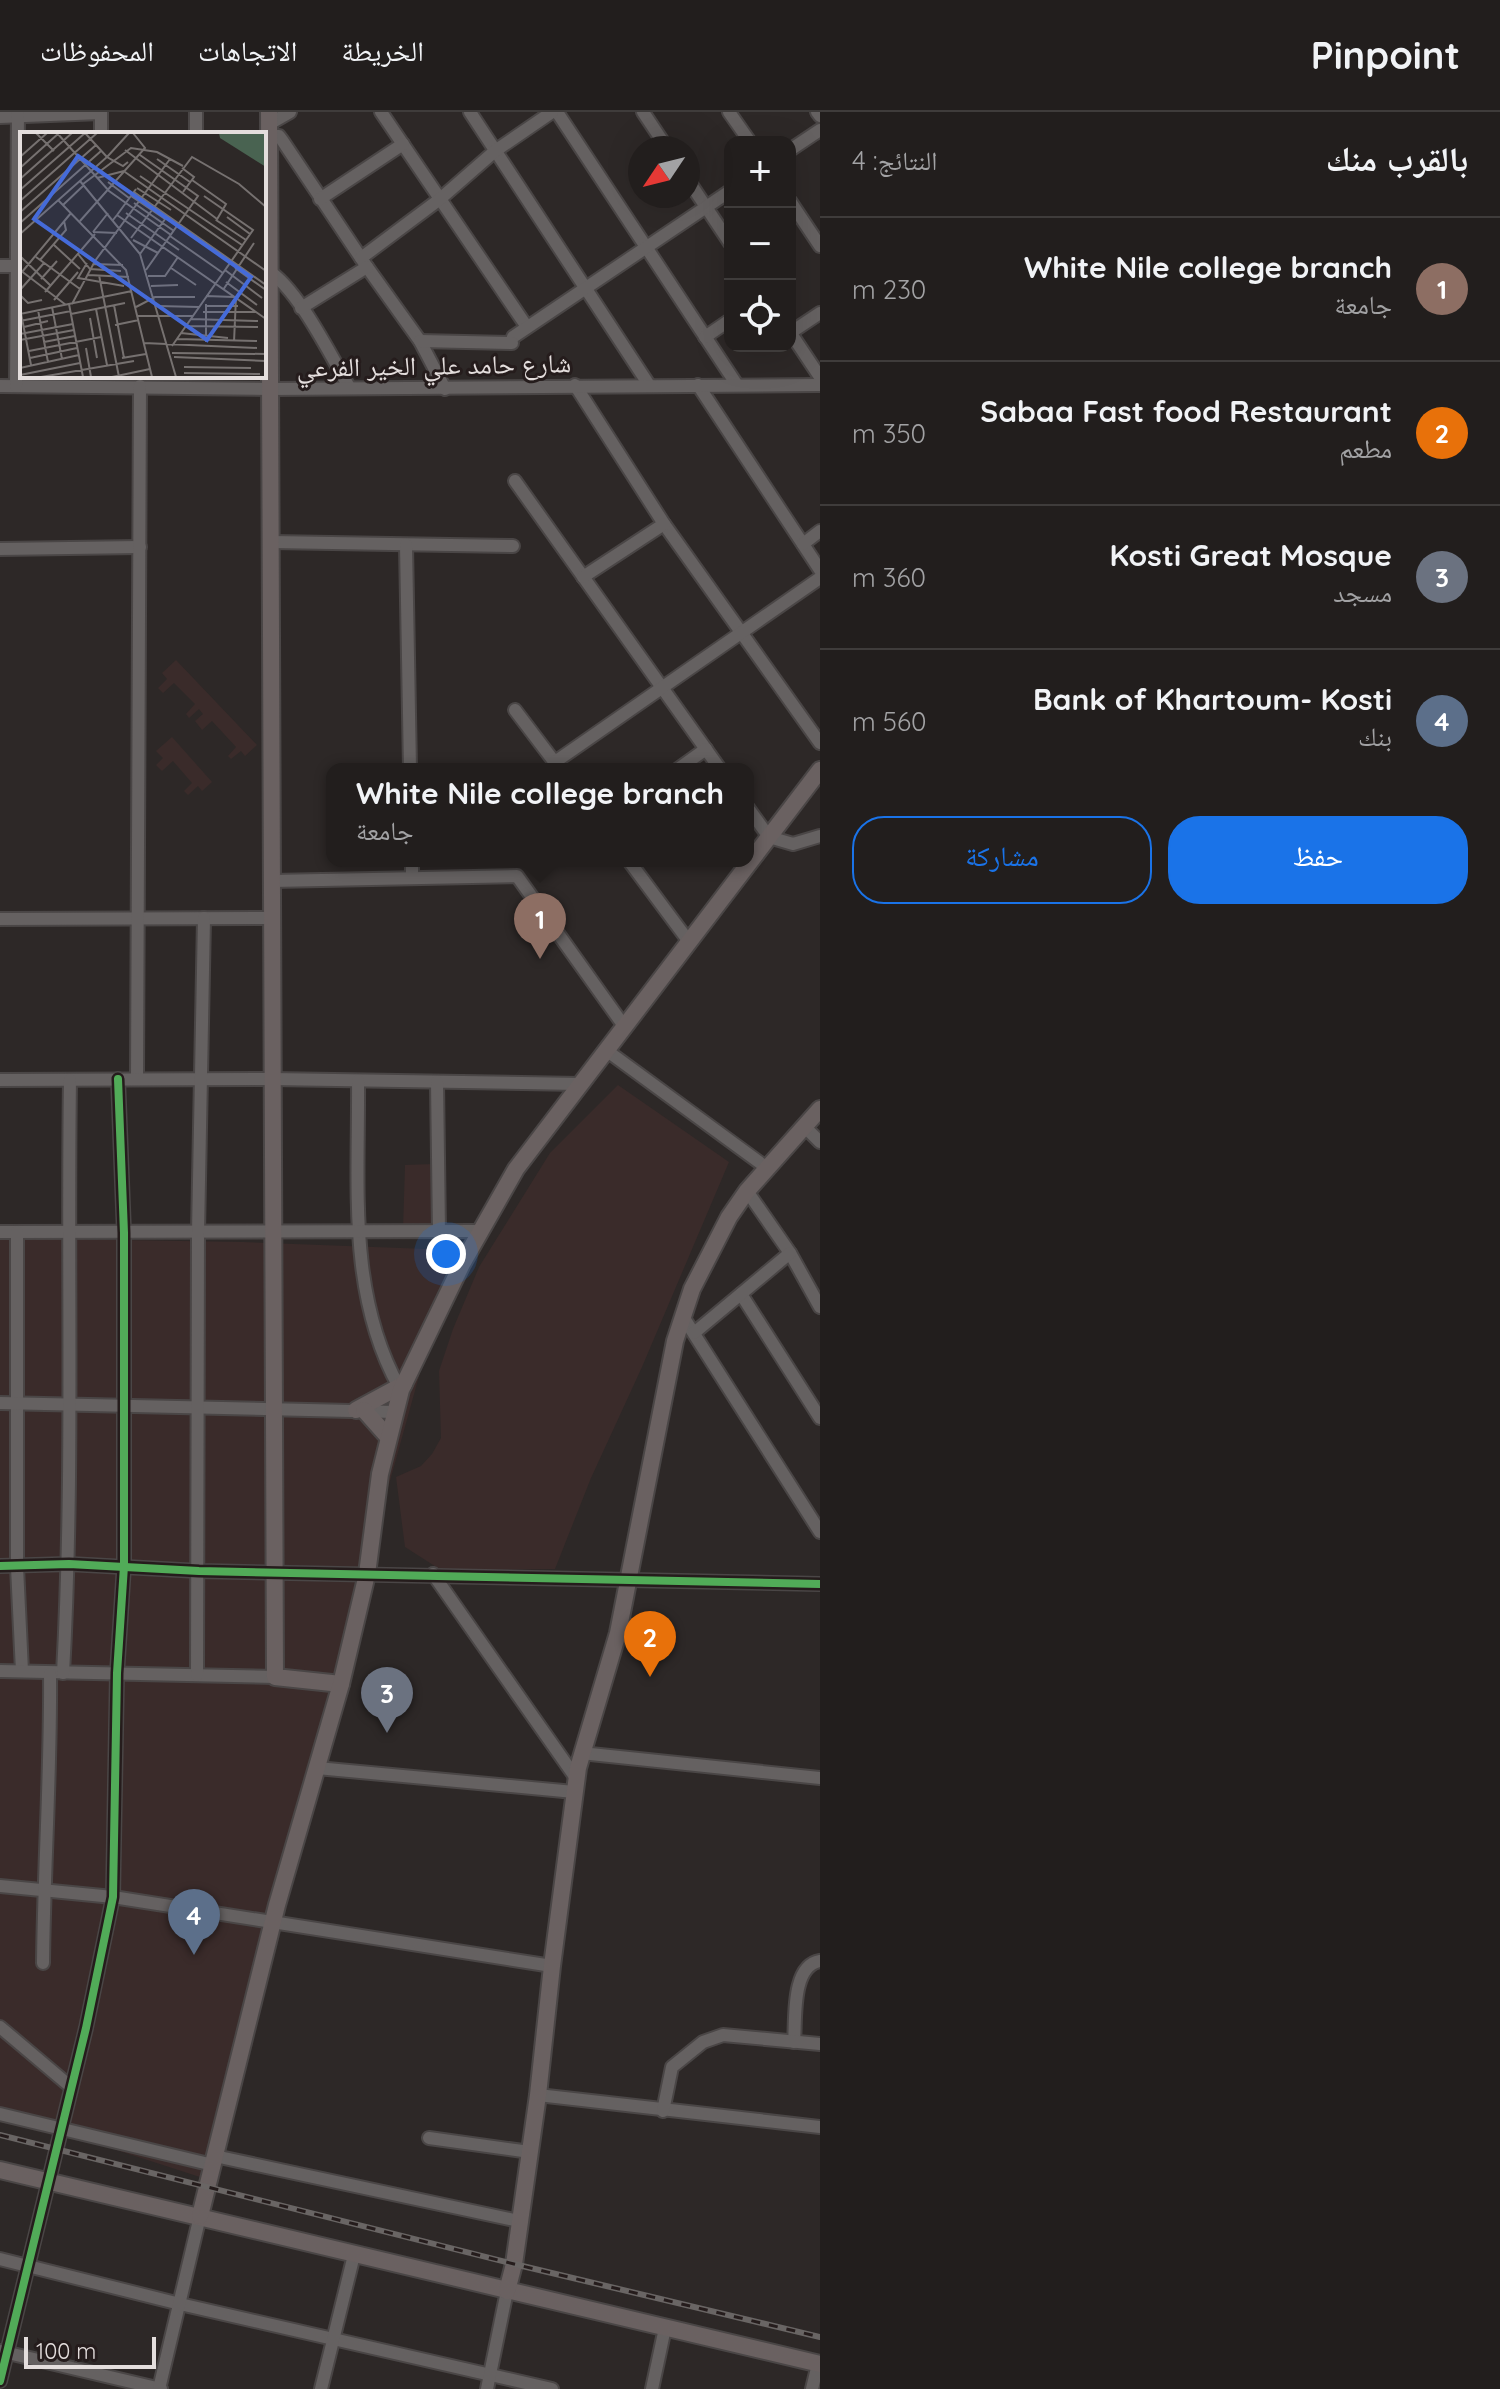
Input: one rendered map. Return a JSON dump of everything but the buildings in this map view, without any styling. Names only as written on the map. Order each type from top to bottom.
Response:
[{"type":"main road","points":[[268,127],[275,1677],[341,1684]]},
{"type":"main road","points":[[754,857],[820,770]]},
{"type":"main road","points":[[200,2216],[273,1923],[341,1684],[367,1574],[380,1474],[401,1386],[479,1231],[516,1169],[747,867]]},
{"type":"main road","points":[[507,2291],[514,2264],[538,2095],[575,1785],[581,1753],[611,1664],[630,1579],[664,1388],[682,1315],[706,1258],[729,1217],[747,1191],[820,1109]]},
{"type":"main road","points":[[388,1437],[360,1410],[401,1386]]},
{"type":"main road","points":[[0,2170],[819,2364]]},
{"type":"street","points":[[290,112],[268,127],[282,140],[420,341],[445,389]]},
{"type":"street","points":[[381,112],[527,327]]},
{"type":"street","points":[[470,112],[649,385]]},
{"type":"street","points":[[301,308],[364,262],[495,151],[554,112],[737,385]]},
{"type":"street","points":[[643,112],[659,136]]},
{"type":"street","points":[[729,112],[746,136]]},
{"type":"street","points":[[0,117],[101,113]]},
{"type":"street","points":[[16,386],[20,266],[18,114]]},
{"type":"street","points":[[796,146],[820,130]]},
{"type":"street","points":[[320,199],[403,144]]},
{"type":"street","points":[[420,341],[512,340],[724,195]]},
{"type":"street","points":[[700,198],[724,234]]},
{"type":"street","points":[[795,208],[820,246]]},
{"type":"street","points":[[0,266],[20,266]]},
{"type":"street","points":[[267,270],[301,308],[349,387]]},
{"type":"street","points":[[796,329],[820,313]]},
{"type":"street","points":[[705,337],[724,324]]},
{"type":"street","points":[[796,342],[820,377]]},
{"type":"street","name":"شارع حامد علي الخير الفرعي","points":[[0,386],[100,381],[140,386],[195,382],[271,389],[820,385]]},
{"type":"street","points":[[575,385],[664,524],[820,743]]},
{"type":"street","points":[[698,385],[820,570]]},
{"type":"street","points":[[137,1078],[140,386]]},
{"type":"street","points":[[515,481],[716,763]]},
{"type":"street","points":[[583,577],[664,524]]},
{"type":"street","points":[[803,544],[820,531]]},
{"type":"street","points":[[272,542],[513,546]]},
{"type":"street","points":[[406,545],[410,763]]},
{"type":"street","points":[[0,549],[140,547]]},
{"type":"street","points":[[561,763],[740,632],[820,578]]},
{"type":"street","points":[[515,710],[555,763]]},
{"type":"street","points":[[686,763],[706,749]]},
{"type":"street","points":[[754,816],[769,837],[793,844],[820,836]]},
{"type":"street","points":[[412,867],[412,878]]},
{"type":"street","points":[[633,867],[690,943]]},
{"type":"street","points":[[272,881],[517,876],[624,1026]]},
{"type":"street","points":[[197,1675],[196,1409],[204,918]]},
{"type":"street","points":[[0,919],[272,918]]},
{"type":"street","points":[[606,1050],[767,1168]]},
{"type":"street","points":[[0,1080],[137,1078],[580,1084]]},
{"type":"street","points":[[0,2381],[4,2352],[29,2266],[86,2028],[113,1897],[117,1673],[124,1566],[124,1233],[118,1079]]},
{"type":"street","points":[[43,1963],[44,1890],[57,1674],[69,1564],[67,1233],[70,1080]]},
{"type":"street","points":[[358,1081],[360,1269],[387,1367],[401,1386]]},
{"type":"street","points":[[437,1082],[439,1232]]},
{"type":"street","points":[[804,1126],[820,1142]]},
{"type":"street","points":[[747,1191],[815,1284],[820,1307]]},
{"type":"street","points":[[0,1232],[479,1231]]},
{"type":"street","points":[[17,1232],[17,1567],[22,1671]]},
{"type":"street","points":[[694,1333],[790,1253]]},
{"type":"street","points":[[741,1294],[820,1418]]},
{"type":"street","points":[[682,1315],[820,1532]]},
{"type":"street","points":[[0,1403],[395,1412]]},
{"type":"street","points":[[806,1509],[820,1500]]},
{"type":"street","points":[[0,1566],[69,1564],[199,1571],[820,1584]]},
{"type":"street","points":[[433,1574],[575,1785]]},
{"type":"street","points":[[0,1671],[275,1677]]},
{"type":"street","points":[[581,1753],[820,1778]]},
{"type":"street","points":[[317,1768],[575,1785]]},
{"type":"street","points":[[0,1886],[113,1897],[552,1966]]},
{"type":"street","points":[[794,2042],[800,1977],[808,1966],[820,1961]]},
{"type":"street","points":[[0,2046],[4,2031],[71,2087]]},
{"type":"street","points":[[663,2111],[672,2067],[703,2042],[723,2035],[820,2044]]},
{"type":"street","points":[[538,2095],[820,2127]]},
{"type":"street","points":[[0,2114],[60,2130],[519,2221]]},
{"type":"street","points":[[429,2138],[530,2152]]},
{"type":"street","points":[[4,2352],[159,2389],[200,2216]]},
{"type":"street","points":[[321,2389],[354,2255]]},
{"type":"street","points":[[0,2259],[180,2304],[552,2389]]},
{"type":"street","points":[[487,2389],[507,2291]]},
{"type":"street","points":[[652,2389],[665,2328]]},
{"type":"street","points":[[812,2389],[819,2364]]},
{"type":"shaded area","points":[[176,660],[257,745],[245,756],[241,751],[231,759],[228,756],[236,747],[212,721],[202,730],[195,721],[203,714],[199,709],[189,718],[186,714],[195,704],[174,683],[163,693],[158,688],[167,679],[162,673]]},
{"type":"shaded area","points":[[172,737],[212,782],[202,791],[198,786],[188,795],[184,791],[192,783],[173,761],[162,771],[156,765],[163,758],[156,751]]},
{"type":"shaded area","points":[[618,1085],[729,1162],[591,1478],[555,1569],[441,1570],[405,1547],[396,1477],[421,1466],[441,1438],[439,1371],[479,1267],[550,1153]]},
{"type":"shaded area","points":[[433,1164],[432,1229],[403,1230],[405,1165]]},
{"type":"shaded area","points":[[0,1238],[243,1242],[454,1250],[264,1935],[203,2178],[98,2144],[0,2122]]},
{"type":"railway","points":[[0,2135],[820,2337]]},
{"type":"cycle path","points":[[0,2381],[86,2028],[113,1897],[117,1673],[124,1566],[124,1233],[118,1079]]},
{"type":"cycle path","points":[[0,1566],[69,1564],[199,1571],[820,1584]]},
{"type":"place","name":"White Nile college branch","points":[[540,959]]},
{"type":"place","name":"Sabaa Fast food Restaurant","points":[[650,1677]]},
{"type":"place","name":"Kosti Great Mosque","points":[[387,1733]]},
{"type":"place","name":"Bank of Khartoum- Kosti","points":[[194,1955]]}]
